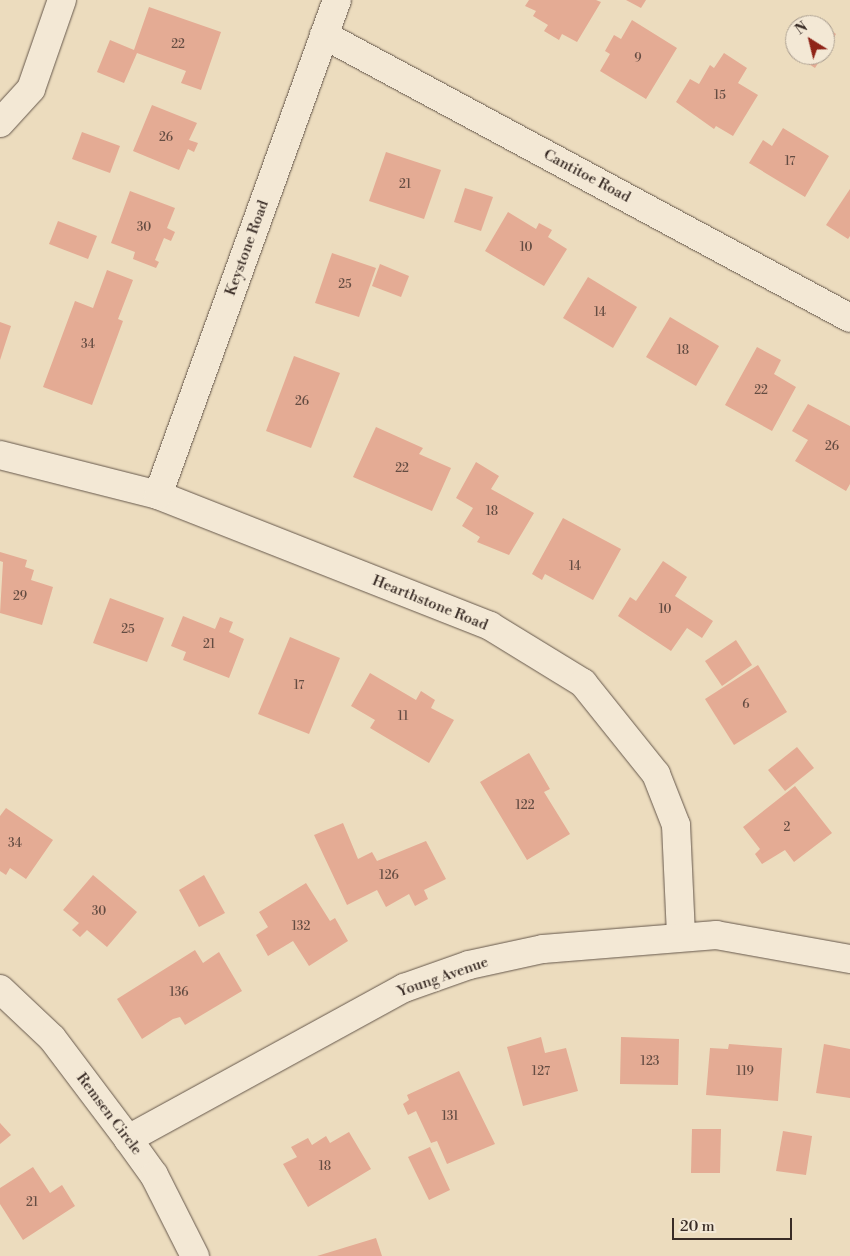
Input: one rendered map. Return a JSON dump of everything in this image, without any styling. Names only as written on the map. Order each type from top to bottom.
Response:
[{"type":"street","points":[[0,123],[31,89],[62,0]]},
{"type":"street","name":"Keystone Road","points":[[158,495],[337,0]]},
{"type":"street","name":"Cantitoe Road","points":[[324,36],[850,318]]},
{"type":"street","name":"Hearthstone Road","points":[[0,455],[158,495],[490,626],[582,683],[656,774],[676,825],[681,936]]},
{"type":"street","name":"Young Avenue","points":[[128,1139],[404,988],[470,965],[543,949],[681,936],[716,935],[850,959]]},
{"type":"street","name":"Remsen Circle","points":[[0,989],[52,1038],[128,1139],[154,1175],[195,1256]]},
{"type":"building","points":[[529,0],[596,0],[601,2],[577,42],[562,34],[559,40],[544,31],[548,25],[533,16],[536,11],[525,6]]},
{"type":"building","points":[[626,0],[646,0],[641,8]]},
{"type":"building","points":[[149,7],[221,32],[201,90],[181,83],[186,71],[137,53],[124,83],[97,72],[110,40],[134,50]]},
{"type":"building","points":[[632,20],[677,48],[646,99],[600,71],[610,54],[605,51],[614,35],[621,39]]},
{"type":"building","points":[[724,53],[747,68],[738,83],[758,95],[733,136],[716,126],[714,129],[676,102],[690,79],[699,84],[710,65],[714,68]]},
{"type":"building","points":[[152,105],[197,123],[189,140],[198,143],[194,152],[188,149],[179,170],[133,151]]},
{"type":"building","points":[[783,128],[829,156],[805,197],[749,163],[763,140],[772,146]]},
{"type":"building","points":[[82,132],[120,146],[110,173],[72,159]]},
{"type":"building","points":[[386,152],[441,170],[424,219],[369,201]]},
{"type":"building","points":[[465,188],[493,197],[481,231],[454,222]]},
{"type":"building","points":[[850,189],[850,236],[848,239],[826,225]]},
{"type":"building","points":[[130,191],[175,208],[167,228],[175,232],[171,241],[164,238],[155,260],[159,262],[156,268],[133,259],[135,252],[111,243]]},
{"type":"building","points":[[508,212],[536,229],[539,223],[552,230],[548,237],[567,249],[544,286],[485,251]]},
{"type":"building","points":[[58,221],[97,236],[88,259],[49,244]]},
{"type":"building","points":[[332,253],[376,268],[359,317],[315,303]]},
{"type":"building","points":[[380,264],[409,276],[401,297],[372,286]]},
{"type":"building","points":[[107,270],[133,280],[118,319],[123,321],[92,405],[43,387],[75,301],[93,308]]},
{"type":"building","points":[[588,277],[637,307],[613,348],[563,318]]},
{"type":"building","points":[[670,317],[719,346],[696,386],[646,357]]},
{"type":"building","points":[[0,322],[11,326],[0,360]]},
{"type":"building","points":[[757,347],[781,360],[774,374],[796,387],[772,431],[725,405]]},
{"type":"building","points":[[294,356],[340,373],[311,448],[266,431]]},
{"type":"building","points":[[808,404],[850,426],[850,484],[846,491],[795,461],[808,440],[792,431]]},
{"type":"building","points":[[376,427],[423,448],[419,454],[451,468],[432,511],[353,477]]},
{"type":"building","points":[[476,462],[499,476],[491,489],[534,513],[509,555],[477,542],[480,537],[462,526],[473,508],[456,498]]},
{"type":"building","points":[[563,518],[621,549],[593,600],[545,574],[542,580],[532,574]]},
{"type":"building","points":[[0,552],[27,560],[25,567],[34,570],[31,580],[53,587],[42,625],[0,613],[3,562],[0,561]]},
{"type":"building","points":[[663,561],[687,577],[675,596],[713,621],[702,638],[687,628],[671,651],[618,616],[630,597],[636,601]]},
{"type":"building","points":[[110,598],[164,618],[147,662],[93,643]]},
{"type":"building","points":[[183,616],[215,629],[220,617],[233,622],[229,632],[244,639],[229,678],[183,660],[186,652],[171,646]]},
{"type":"building","points":[[290,637],[340,658],[309,734],[258,714]]},
{"type":"building","points":[[736,640],[752,665],[722,686],[705,661]]},
{"type":"building","points":[[758,665],[787,712],[734,745],[705,699]]},
{"type":"building","points":[[370,673],[416,700],[421,691],[435,700],[431,708],[454,720],[429,763],[370,728],[375,720],[351,706]]},
{"type":"building","points":[[797,747],[814,768],[785,791],[768,770]]},
{"type":"building","points":[[529,753],[550,789],[544,792],[570,834],[527,860],[480,782]]},
{"type":"building","points":[[795,786],[832,833],[794,862],[785,850],[762,864],[755,854],[760,849],[743,827]]},
{"type":"building","points":[[6,808],[53,840],[26,879],[10,868],[6,875],[0,871],[0,816]]},
{"type":"building","points":[[343,823],[358,859],[372,852],[377,861],[426,841],[446,879],[424,890],[428,899],[415,906],[409,894],[386,907],[377,890],[347,905],[314,835]]},
{"type":"building","points":[[93,875],[137,912],[107,947],[87,930],[80,937],[72,930],[79,923],[63,910]]},
{"type":"building","points":[[204,875],[225,913],[199,927],[179,890]]},
{"type":"building","points":[[306,883],[330,921],[335,918],[348,941],[309,966],[293,941],[268,956],[256,935],[268,927],[259,912]]},
{"type":"building","points":[[195,950],[203,963],[219,952],[242,991],[185,1025],[180,1017],[173,1019],[142,1039],[117,999]]},
{"type":"building","points":[[541,1037],[545,1053],[566,1048],[578,1091],[523,1106],[507,1047]]},
{"type":"building","points":[[621,1037],[679,1039],[678,1085],[620,1084]]},
{"type":"building","points":[[729,1044],[782,1048],[778,1101],[706,1095],[710,1048],[728,1049]]},
{"type":"building","points":[[824,1044],[850,1049],[850,1098],[816,1093]]},
{"type":"building","points":[[459,1071],[495,1144],[447,1164],[437,1141],[431,1143],[416,1111],[408,1115],[403,1104],[409,1100],[407,1095]]},
{"type":"building","points":[[0,1123],[11,1135],[0,1144]]},
{"type":"building","points":[[692,1129],[721,1129],[720,1173],[691,1173]]},
{"type":"building","points":[[783,1131],[812,1136],[806,1175],[776,1171]]},
{"type":"building","points":[[349,1132],[371,1169],[308,1207],[283,1164],[297,1157],[291,1147],[308,1138],[312,1145],[326,1136],[330,1143]]},
{"type":"building","points":[[430,1147],[450,1190],[429,1200],[408,1157]]},
{"type":"building","points":[[33,1167],[50,1193],[62,1185],[75,1206],[23,1240],[0,1204],[0,1188]]},
{"type":"building","points":[[376,1238],[382,1256],[317,1256]]}]
